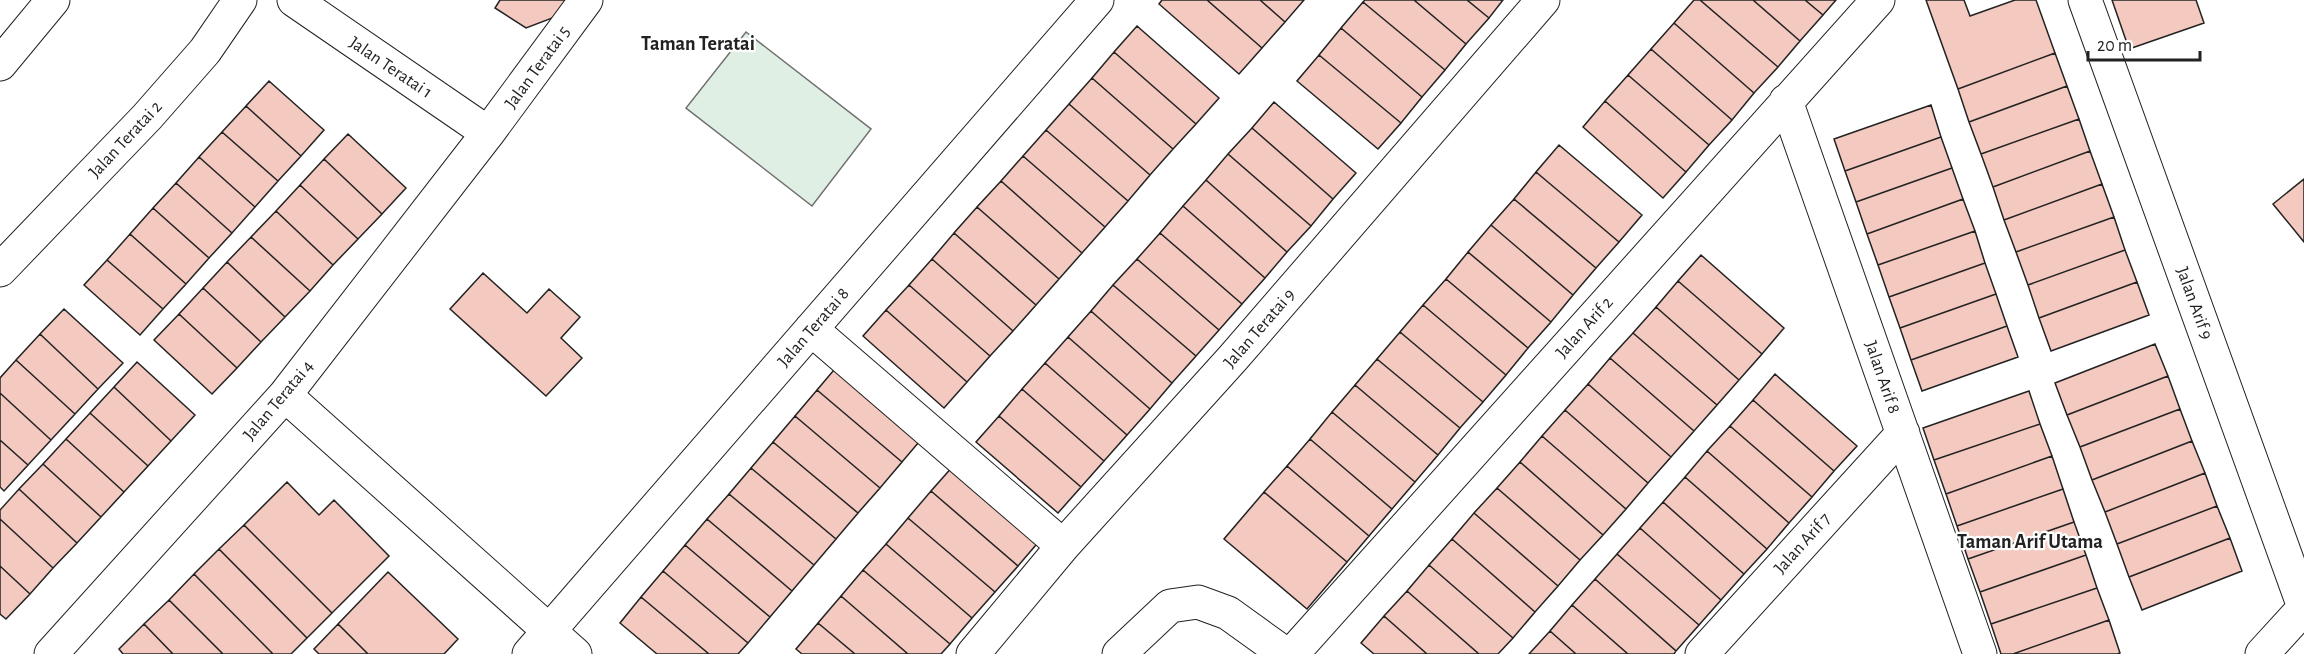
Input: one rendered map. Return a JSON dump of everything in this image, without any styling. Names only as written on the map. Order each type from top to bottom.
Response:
[{"type":"street","points":[[0,64],[53,0]]},
{"type":"street","name":"Jalan Teratai 2","points":[[0,270],[147,117],[205,51],[240,0]]},
{"type":"street","name":"Jalan Teratai 1","points":[[294,0],[488,133]]},
{"type":"street","name":"Jalan Teratai 5","points":[[488,133],[586,0]]},
{"type":"street","name":"Jalan Teratai 8","points":[[539,642],[1097,0]]},
{"type":"street","name":"Jalan Teratai 9","points":[[973,654],[1063,546],[1233,358],[1543,0]]},
{"type":"street","name":"Jalan Arif 2","points":[[1292,654],[1878,0]]},
{"type":"street","name":"Jalan Arif 9","points":[[2085,0],[2304,607]]},
{"type":"street","name":"Jalan Arif 8","points":[[1786,101],[1980,654]]},
{"type":"street","name":"Jalan Teratai 4","points":[[51,654],[285,395],[488,133]]},
{"type":"street","points":[[811,329],[1063,546]]},
{"type":"street","points":[[285,395],[539,642],[575,654]]},
{"type":"street","name":"Jalan Arif 7","points":[[1702,654],[1903,433]]},
{"type":"street","points":[[1119,654],[1170,606],[1198,602],[1228,613],[1285,654]]},
{"type":"street","points":[[2262,654],[2304,607]]},
{"type":"green space","points":[[746,32],[871,129],[812,206],[686,108]]},
{"type":"building","points":[[500,0],[566,0],[555,17],[526,28],[495,8]]},
{"type":"building","points":[[1162,0],[1207,0],[1262,48],[1239,74],[1159,4]]},
{"type":"building","points":[[1207,0],[1260,0],[1285,22],[1262,48]]},
{"type":"building","points":[[1260,0],[1304,0],[1285,22]]},
{"type":"building","points":[[1365,0],[1414,0],[1466,44],[1445,70],[1363,2]]},
{"type":"building","points":[[1414,0],[1467,0],[1489,18],[1466,44]]},
{"type":"building","points":[[1467,0],[1503,0],[1489,18]]},
{"type":"building","points":[[1694,0],[1700,0],[1778,67],[1754,93],[1674,23]]},
{"type":"building","points":[[1700,0],[1753,0],[1800,41],[1778,67]]},
{"type":"building","points":[[1753,0],[1805,0],[1823,15],[1800,41]]},
{"type":"building","points":[[1805,0],[1836,0],[1823,15]]},
{"type":"building","points":[[1926,0],[1964,0],[1970,16],[2015,0],[2036,0],[2055,53],[1958,89]]},
{"type":"building","points":[[2112,0],[2196,0],[2204,23],[2129,49]]},
{"type":"building","points":[[1363,2],[1445,70],[1422,97],[1341,28]]},
{"type":"building","points":[[1674,23],[1754,93],[1732,120],[1651,49]]},
{"type":"building","points":[[1137,26],[1219,98],[1196,124],[1114,52]]},
{"type":"building","points":[[1341,28],[1422,97],[1401,123],[1319,55]]},
{"type":"building","points":[[1651,49],[1732,120],[1709,145],[1628,75]]},
{"type":"building","points":[[1114,52],[1196,124],[1173,149],[1092,78]]},
{"type":"building","points":[[2055,53],[2067,86],[1969,122],[1958,89]]},
{"type":"building","points":[[1319,55],[1401,123],[1378,149],[1297,81]]},
{"type":"building","points":[[1628,75],[1709,145],[1686,172],[1605,101]]},
{"type":"building","points":[[1092,78],[1173,149],[1150,175],[1069,104]]},
{"type":"building","points":[[269,81],[324,130],[301,156],[246,106]]},
{"type":"building","points":[[2067,86],[2079,119],[1981,154],[1969,122]]},
{"type":"building","points":[[1605,101],[1686,172],[1663,198],[1583,127]]},
{"type":"building","points":[[1274,102],[1356,173],[1333,199],[1252,128]]},
{"type":"building","points":[[1069,104],[1150,175],[1128,201],[1046,130]]},
{"type":"building","points":[[1931,105],[1941,137],[1845,171],[1834,139]]},
{"type":"building","points":[[246,106],[301,156],[278,181],[222,132]]},
{"type":"building","points":[[2079,119],[2090,151],[1993,187],[1981,154]]},
{"type":"building","points":[[1252,128],[1333,199],[1311,226],[1228,154]]},
{"type":"building","points":[[1046,130],[1128,201],[1105,227],[1023,156]]},
{"type":"building","points":[[222,132],[278,181],[255,207],[199,157]]},
{"type":"building","points":[[348,134],[406,188],[382,214],[324,159]]},
{"type":"building","points":[[1941,137],[1952,168],[1856,202],[1845,171]]},
{"type":"building","points":[[1559,145],[1642,215],[1619,242],[1536,172]]},
{"type":"building","points":[[2090,151],[2102,184],[2004,220],[1993,187]]},
{"type":"building","points":[[1228,154],[1311,226],[1287,252],[1206,180]]},
{"type":"building","points":[[1023,156],[1105,227],[1082,253],[1001,181]]},
{"type":"building","points":[[199,157],[255,207],[232,233],[176,183]]},
{"type":"building","points":[[324,159],[382,214],[358,239],[300,185]]},
{"type":"building","points":[[1952,168],[1963,199],[1867,234],[1856,202]]},
{"type":"building","points":[[1536,172],[1619,242],[1596,268],[1514,199]]},
{"type":"building","points":[[2304,179],[2304,242],[2273,204]]},
{"type":"building","points":[[1206,180],[1287,252],[1265,278],[1183,206]]},
{"type":"building","points":[[1001,181],[1082,253],[1059,279],[977,207]]},
{"type":"building","points":[[176,183],[232,233],[209,258],[153,208]]},
{"type":"building","points":[[2102,184],[2114,217],[2016,252],[2004,220]]},
{"type":"building","points":[[300,185],[358,239],[333,265],[276,211]]},
{"type":"building","points":[[1514,199],[1596,268],[1573,295],[1491,225]]},
{"type":"building","points":[[1963,199],[1975,231],[1878,265],[1867,234]]},
{"type":"building","points":[[1183,206],[1265,278],[1242,304],[1160,233]]},
{"type":"building","points":[[977,207],[1059,279],[1036,305],[954,233]]},
{"type":"building","points":[[153,208],[209,258],[186,284],[130,234]]},
{"type":"building","points":[[276,211],[333,265],[310,291],[251,237]]},
{"type":"building","points":[[2114,217],[2125,250],[2028,285],[2016,252]]},
{"type":"building","points":[[1491,225],[1573,295],[1551,322],[1468,252]]},
{"type":"building","points":[[1975,231],[1985,263],[1889,297],[1878,265]]},
{"type":"building","points":[[954,233],[1036,305],[1013,331],[932,259]]},
{"type":"building","points":[[1160,233],[1242,304],[1219,330],[1137,259]]},
{"type":"building","points":[[130,234],[186,284],[163,309],[107,260]]},
{"type":"building","points":[[251,237],[310,291],[285,317],[227,262]]},
{"type":"building","points":[[2125,250],[2137,282],[2039,318],[2028,285]]},
{"type":"building","points":[[1468,252],[1551,322],[1528,348],[1446,279]]},
{"type":"building","points":[[1701,255],[1784,328],[1762,354],[1678,281]]},
{"type":"building","points":[[932,259],[1013,331],[990,356],[909,285]]},
{"type":"building","points":[[1137,259],[1219,330],[1196,356],[1113,285]]},
{"type":"building","points":[[107,260],[163,309],[140,335],[84,285]]},
{"type":"building","points":[[227,262],[285,317],[261,342],[203,288]]},
{"type":"building","points":[[1985,263],[1996,294],[1900,328],[1889,297]]},
{"type":"building","points":[[483,273],[527,313],[549,289],[580,317],[561,338],[582,358],[546,396],[450,309]]},
{"type":"building","points":[[1446,279],[1528,348],[1506,375],[1423,305]]},
{"type":"building","points":[[1678,281],[1762,354],[1739,380],[1656,307]]},
{"type":"building","points":[[2137,282],[2149,315],[2051,351],[2039,318]]},
{"type":"building","points":[[909,285],[990,356],[967,382],[886,310]]},
{"type":"building","points":[[1113,285],[1196,356],[1172,383],[1091,311]]},
{"type":"building","points":[[203,288],[261,342],[237,368],[179,314]]},
{"type":"building","points":[[1996,294],[2007,326],[1911,360],[1900,328]]},
{"type":"building","points":[[1423,305],[1506,375],[1483,402],[1400,332]]},
{"type":"building","points":[[1656,307],[1739,380],[1717,405],[1633,333]]},
{"type":"building","points":[[64,309],[123,363],[98,389],[40,334]]},
{"type":"building","points":[[886,310],[967,382],[944,408],[863,336]]},
{"type":"building","points":[[1091,311],[1172,383],[1150,409],[1068,337]]},
{"type":"building","points":[[179,314],[237,368],[212,394],[154,340]]},
{"type":"building","points":[[2007,326],[2018,357],[1922,391],[1911,360]]},
{"type":"building","points":[[1400,332],[1483,402],[1460,428],[1377,359]]},
{"type":"building","points":[[1633,333],[1717,405],[1694,431],[1610,358]]},
{"type":"building","points":[[40,334],[98,389],[75,414],[16,360]]},
{"type":"building","points":[[1068,337],[1150,409],[1127,435],[1045,363]]},
{"type":"building","points":[[2155,344],[2168,376],[2067,415],[2055,383]]},
{"type":"building","points":[[1610,358],[1694,431],[1671,457],[1588,384]]},
{"type":"building","points":[[1377,359],[1460,428],[1438,455],[1355,385]]},
{"type":"building","points":[[16,360],[75,414],[51,440],[0,393],[0,378]]},
{"type":"building","points":[[137,362],[195,415],[171,441],[114,387]]},
{"type":"building","points":[[1045,363],[1127,435],[1104,461],[1022,389]]},
{"type":"building","points":[[839,364],[924,436],[902,462],[817,390]]},
{"type":"building","points":[[1775,374],[1857,446],[1834,471],[1753,400]]},
{"type":"building","points":[[2168,376],[2180,409],[2080,447],[2067,415]]},
{"type":"building","points":[[1588,384],[1671,457],[1648,483],[1565,410]]},
{"type":"building","points":[[1355,385],[1438,455],[1415,482],[1332,412]]},
{"type":"building","points":[[114,387],[171,441],[148,466],[90,413]]},
{"type":"building","points":[[1022,389],[1104,461],[1081,487],[999,416]]},
{"type":"building","points":[[817,390],[902,462],[880,488],[795,416]]},
{"type":"building","points":[[2029,391],[2040,424],[1934,460],[1923,428]]},
{"type":"building","points":[[0,393],[51,440],[28,465],[0,440]]},
{"type":"building","points":[[1753,400],[1834,471],[1812,497],[1730,426]]},
{"type":"building","points":[[2180,409],[2192,441],[2092,480],[2080,447]]},
{"type":"building","points":[[1565,410],[1648,483],[1626,509],[1542,436]]},
{"type":"building","points":[[1332,412],[1415,482],[1392,509],[1310,439]]},
{"type":"building","points":[[90,413],[148,466],[124,492],[66,439]]},
{"type":"building","points":[[795,416],[880,488],[858,513],[773,442]]},
{"type":"building","points":[[999,416],[1081,487],[1058,513],[976,442]]},
{"type":"building","points":[[2040,424],[2052,456],[1946,494],[1934,460]]},
{"type":"building","points":[[1730,426],[1812,497],[1789,523],[1707,451]]},
{"type":"building","points":[[1542,436],[1626,509],[1603,535],[1520,462]]},
{"type":"building","points":[[66,439],[124,492],[101,517],[43,464]]},
{"type":"building","points":[[1310,439],[1392,509],[1369,536],[1287,466]]},
{"type":"building","points":[[0,440],[28,465],[4,491],[0,487]]},
{"type":"building","points":[[2192,441],[2205,473],[2105,512],[2092,480]]},
{"type":"building","points":[[773,442],[858,513],[836,539],[751,468]]},
{"type":"building","points":[[1707,451],[1789,523],[1767,549],[1685,477]]},
{"type":"building","points":[[2052,456],[2063,489],[1957,526],[1946,494]]},
{"type":"building","points":[[1520,462],[1603,535],[1580,560],[1497,488]]},
{"type":"building","points":[[43,464],[101,517],[77,543],[19,489]]},
{"type":"building","points":[[954,465],[1041,539],[1018,566],[931,491]]},
{"type":"building","points":[[1287,466],[1369,536],[1347,562],[1264,492]]},
{"type":"building","points":[[751,468],[836,539],[814,565],[729,494]]},
{"type":"building","points":[[2205,473],[2217,506],[2117,544],[2105,512]]},
{"type":"building","points":[[1685,477],[1767,549],[1744,574],[1663,502]]},
{"type":"building","points":[[287,482],[319,515],[334,500],[389,556],[332,613],[244,525]]},
{"type":"building","points":[[1497,488],[1580,560],[1558,586],[1474,513]]},
{"type":"building","points":[[19,489],[77,543],[53,568],[0,519],[0,510]]},
{"type":"building","points":[[2063,489],[2074,522],[1968,559],[1957,526]]},
{"type":"building","points":[[931,491],[1018,566],[995,592],[908,518]]},
{"type":"building","points":[[1264,492],[1347,562],[1307,609],[1224,539]]},
{"type":"building","points":[[729,494],[814,565],[792,591],[707,519]]},
{"type":"building","points":[[1663,502],[1744,574],[1721,600],[1640,528]]},
{"type":"building","points":[[2217,506],[2230,538],[2129,577],[2117,544]]},
{"type":"building","points":[[1474,513],[1558,586],[1535,612],[1452,539]]},
{"type":"building","points":[[908,518],[995,592],[972,618],[886,544]]},
{"type":"building","points":[[0,519],[53,568],[30,594],[0,566]]},
{"type":"building","points":[[707,519],[792,591],[770,617],[685,545]]},
{"type":"building","points":[[2074,522],[2086,555],[1980,592],[1968,559]]},
{"type":"building","points":[[244,525],[332,613],[307,638],[219,549]]},
{"type":"building","points":[[1640,528],[1721,600],[1699,625],[1617,554]]},
{"type":"building","points":[[2230,538],[2242,571],[2142,610],[2129,577]]},
{"type":"building","points":[[1452,539],[1535,612],[1513,638],[1429,565]]},
{"type":"building","points":[[886,544],[972,618],[950,644],[863,570]]},
{"type":"building","points":[[685,545],[770,617],[748,643],[663,571]]},
{"type":"building","points":[[219,549],[307,638],[291,654],[273,654],[194,574]]},
{"type":"building","points":[[1617,554],[1699,625],[1676,651],[1595,579]]},
{"type":"building","points":[[2086,555],[2097,588],[1991,624],[1980,592]]},
{"type":"building","points":[[1429,565],[1513,638],[1498,654],[1479,654],[1407,591]]},
{"type":"building","points":[[0,566],[30,594],[6,619],[0,614]]},
{"type":"building","points":[[863,570],[950,644],[941,654],[908,654],[841,596]]},
{"type":"building","points":[[663,571],[748,643],[738,654],[709,654],[641,597]]},
{"type":"building","points":[[388,572],[458,639],[444,654],[368,654],[338,624]]},
{"type":"building","points":[[194,574],[273,654],[223,654],[169,600]]},
{"type":"building","points":[[1595,579],[1676,651],[1674,654],[1628,654],[1572,605]]},
{"type":"building","points":[[2097,588],[2109,620],[2013,654],[2001,654],[1991,624]]},
{"type":"building","points":[[1407,591],[1479,654],[1427,654],[1384,616]]},
{"type":"building","points":[[841,596],[908,654],[855,654],[818,623]]},
{"type":"building","points":[[641,597],[709,654],[657,654],[620,623]]},
{"type":"building","points":[[169,600],[223,654],[173,654],[144,624]]},
{"type":"building","points":[[1572,605],[1628,654],[1576,654],[1550,631]]},
{"type":"building","points":[[1384,616],[1427,654],[1374,654],[1361,643]]},
{"type":"building","points":[[2109,620],[2120,653],[2013,654]]},
{"type":"building","points":[[818,623],[855,654],[802,654],[796,649]]},
{"type":"building","points":[[144,624],[173,654],[123,654],[119,649]]},
{"type":"building","points":[[338,624],[368,654],[319,654],[314,649]]},
{"type":"building","points":[[1550,631],[1576,654],[1529,654]]},
{"type":"district","name":"Taman Teratai","points":[[698,43]]},
{"type":"district","name":"Taman Arif Utama","points":[[2030,541]]}]
